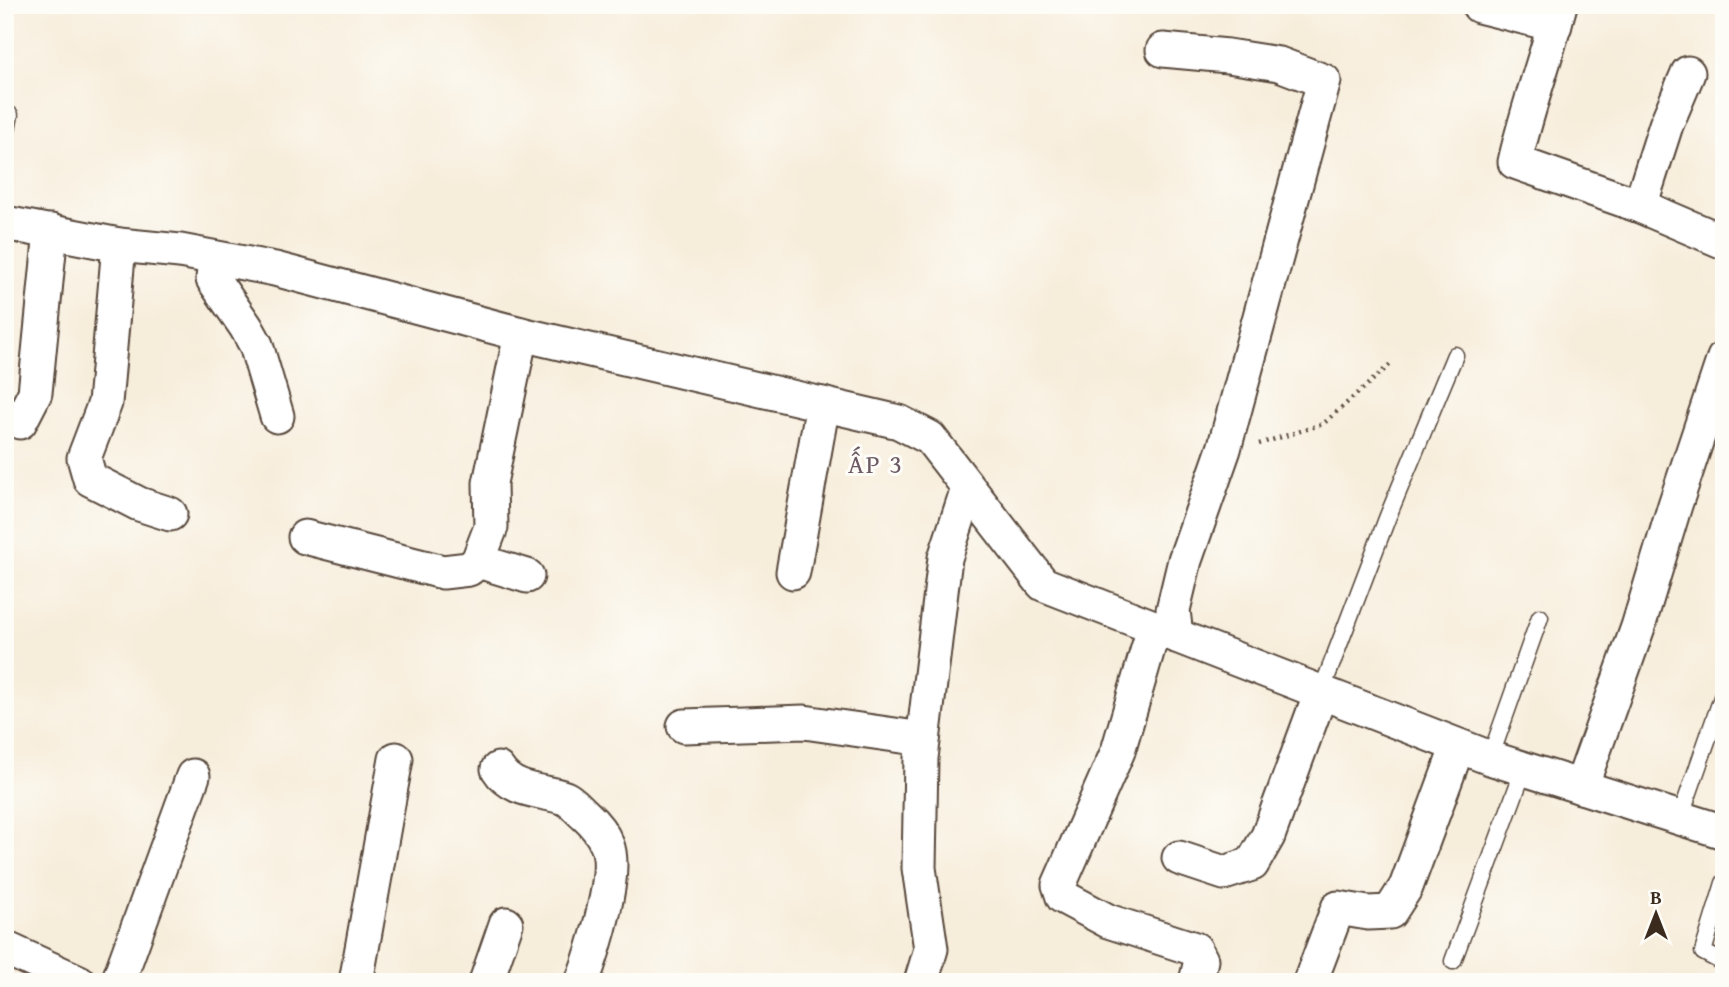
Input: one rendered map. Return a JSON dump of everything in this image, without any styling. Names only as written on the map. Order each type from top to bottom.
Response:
[{"type":"street","points":[[1479,6],[1558,15],[1524,121],[1515,162],[1640,206],[1724,242]]},
{"type":"street","points":[[1163,50],[1279,64],[1324,81],[1224,449],[1185,560],[1173,610],[1118,751],[1059,885],[1063,897],[1108,921],[1195,949],[1201,960],[1196,982]]},
{"type":"street","points":[[1640,206],[1666,125],[1688,73]]},
{"type":"street","points":[[5,223],[119,245],[275,269],[522,334],[899,422],[930,439],[1043,584],[1490,758],[1724,832]]},
{"type":"street","points":[[5,416],[20,422],[35,393],[51,231]]},
{"type":"street","points":[[119,245],[106,404],[84,458],[90,479],[139,504],[170,514]]},
{"type":"street","points":[[215,258],[214,279],[256,345],[277,416]]},
{"type":"street","points":[[305,537],[443,572],[469,569],[478,561],[491,527],[490,483],[522,334]]},
{"type":"street","points":[[1581,787],[1638,627],[1724,358]]},
{"type":"street","points":[[793,572],[823,404]]},
{"type":"street","points":[[921,982],[931,949],[919,868],[923,739],[945,558],[968,488]]},
{"type":"street","points":[[478,561],[527,576]]},
{"type":"street","points":[[1179,858],[1224,873],[1252,864],[1268,836],[1321,692]]},
{"type":"street","points":[[684,726],[804,722],[923,739]]},
{"type":"street","points":[[1310,982],[1338,908],[1368,913],[1390,912],[1406,887],[1458,746]]},
{"type":"street","points":[[356,982],[396,759]]},
{"type":"street","points":[[498,769],[504,779],[526,789],[567,799],[592,821],[608,847],[610,875],[594,951],[582,982]]},
{"type":"street","points":[[118,982],[193,776]]},
{"type":"street","points":[[486,982],[506,924]]},
{"type":"street","points":[[5,948],[79,982]]},
{"type":"lane","points":[[5,140],[10,115]]},
{"type":"lane","points":[[1321,692],[1388,516],[1455,355]]},
{"type":"lane","points":[[1490,758],[1541,617]]},
{"type":"lane","points":[[1680,818],[1724,692]]},
{"type":"lane","points":[[1453,961],[1524,769]]},
{"type":"lane","points":[[1724,883],[1703,952],[1724,963]]},
{"type":"path","points":[[1224,449],[1262,443],[1323,424],[1393,362]]},
{"type":"district","name":"ẤP 3","points":[[876,464]]}]
